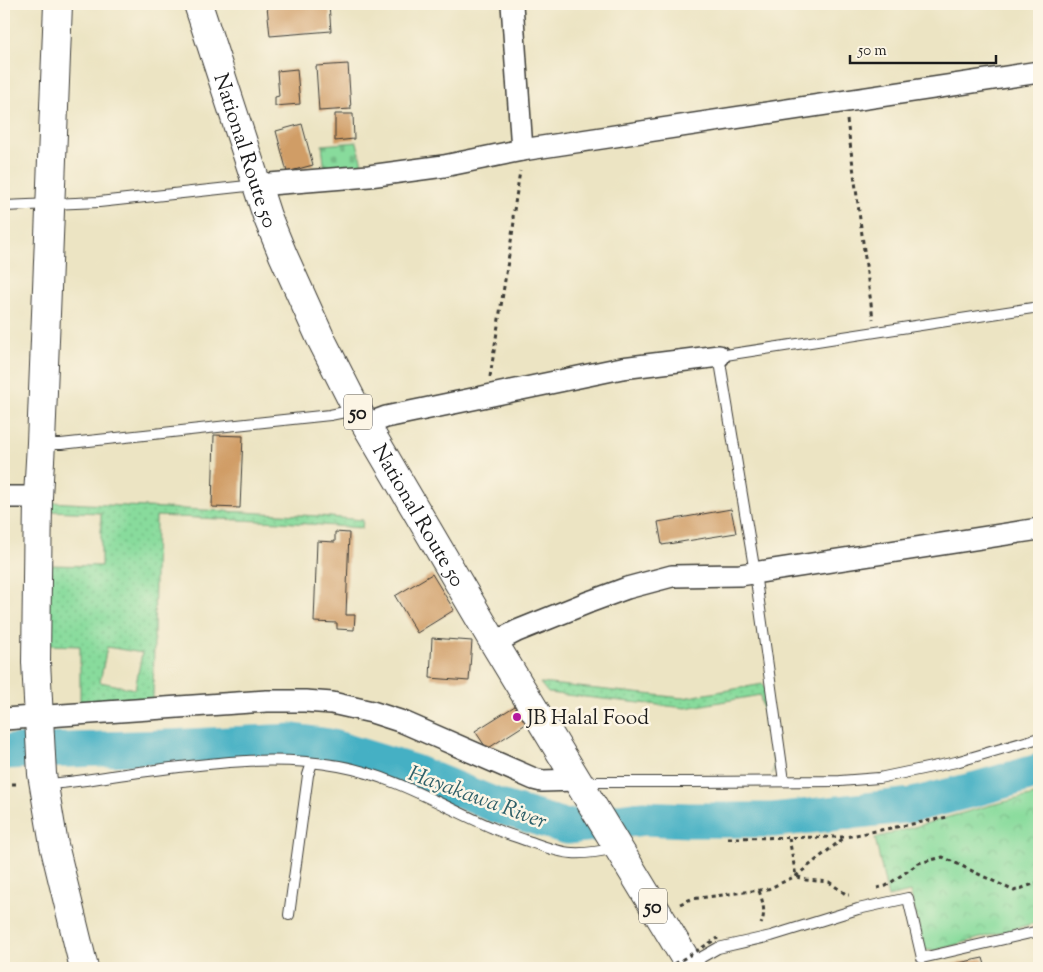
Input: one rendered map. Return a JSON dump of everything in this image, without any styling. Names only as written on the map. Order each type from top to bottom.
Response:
[{"type":"main road","points":[[58,4],[38,497],[36,662],[43,780],[54,845],[84,968]]},
{"type":"main road","name":"National Route 50","points":[[198,4],[257,185],[283,255],[320,337],[361,416],[617,846],[683,968]]},
{"type":"street","points":[[512,4],[521,160]]},
{"type":"street","points":[[257,185],[369,176],[444,166],[521,160],[844,102],[1039,72]]},
{"type":"street","points":[[361,416],[386,417],[622,368],[719,356]]},
{"type":"street","points":[[4,497],[38,497]]},
{"type":"street","points":[[494,642],[589,602],[636,585],[672,576],[740,575],[1039,529]]},
{"type":"street","points":[[4,720],[39,721],[267,701],[332,703],[372,712],[403,722],[534,779],[580,785]]},
{"type":"lane","points":[[4,206],[99,202],[257,185]]},
{"type":"lane","points":[[784,781],[755,573],[719,356],[1039,307]]},
{"type":"lane","points":[[41,444],[61,444],[345,412],[361,416]]},
{"type":"lane","points":[[580,785],[596,782],[840,781],[887,776],[956,762],[1039,738]]},
{"type":"lane","points":[[43,780],[68,783],[132,773],[266,760],[312,763],[359,771],[396,783],[494,829],[553,849],[572,853],[591,853],[617,846]]},
{"type":"lane","points":[[288,915],[308,775],[312,763]]},
{"type":"lane","points":[[683,968],[718,948],[771,936],[858,909],[908,898],[922,958],[1039,931]]},
{"type":"path","points":[[844,102],[875,332]]},
{"type":"path","points":[[490,378],[514,222],[513,217],[521,160]]},
{"type":"path","points":[[728,838],[845,837],[948,817]]},
{"type":"path","points":[[682,903],[691,899],[768,889],[796,876],[845,837]]},
{"type":"path","points":[[789,838],[796,876]]},
{"type":"path","points":[[871,889],[886,886],[919,863],[943,857],[1014,891],[1039,882]]},
{"type":"path","points":[[796,876],[806,880],[828,882],[847,895],[856,893]]},
{"type":"path","points":[[756,929],[763,920],[764,912],[759,891]]},
{"type":"path","points":[[683,968],[718,938],[724,937]]},
{"type":"green space","points":[[357,142],[363,169],[325,172],[322,145]]},
{"type":"green space","points":[[49,502],[363,520],[362,528],[156,516],[153,701],[80,707],[80,646],[45,645],[47,565],[101,566],[101,513],[48,511]],"holes":[[[107,647],[142,653],[135,689],[100,682]]]},
{"type":"green space","points":[[540,683],[683,698],[763,684],[766,690],[776,768],[772,774],[774,766],[760,695],[686,708],[548,693]]},
{"type":"green space","points":[[1039,794],[1039,922],[933,951],[925,950],[910,892],[888,897],[875,838],[991,805]]},
{"type":"building","points":[[329,4],[331,31],[270,36],[267,6]]},
{"type":"building","points":[[348,64],[351,109],[319,111],[316,66]]},
{"type":"building","points":[[297,69],[300,104],[275,106],[275,97],[279,96],[277,71]]},
{"type":"building","points":[[335,114],[353,114],[354,139],[335,141]]},
{"type":"building","points":[[302,124],[313,165],[287,172],[276,131]]},
{"type":"building","points":[[214,435],[243,436],[240,508],[212,507]]},
{"type":"building","points":[[731,509],[736,533],[662,545],[658,522]]},
{"type":"building","points":[[335,532],[349,533],[346,615],[355,615],[354,630],[337,629],[337,623],[314,622],[317,541],[335,542]]},
{"type":"building","points":[[432,574],[454,610],[417,633],[395,596]]},
{"type":"building","points":[[432,638],[472,641],[469,681],[430,678]]},
{"type":"building","points":[[515,706],[526,724],[487,749],[475,731]]},
{"type":"building","points":[[983,958],[986,968],[939,968],[939,967]]},
{"type":"waterway","name":"Hayakawa River","points":[[4,752],[294,741],[329,746],[414,772],[500,807],[567,827],[644,818],[773,820],[913,805],[1039,771]]},
{"type":"place","name":"JB Halal Food","points":[[517,717]]}]
